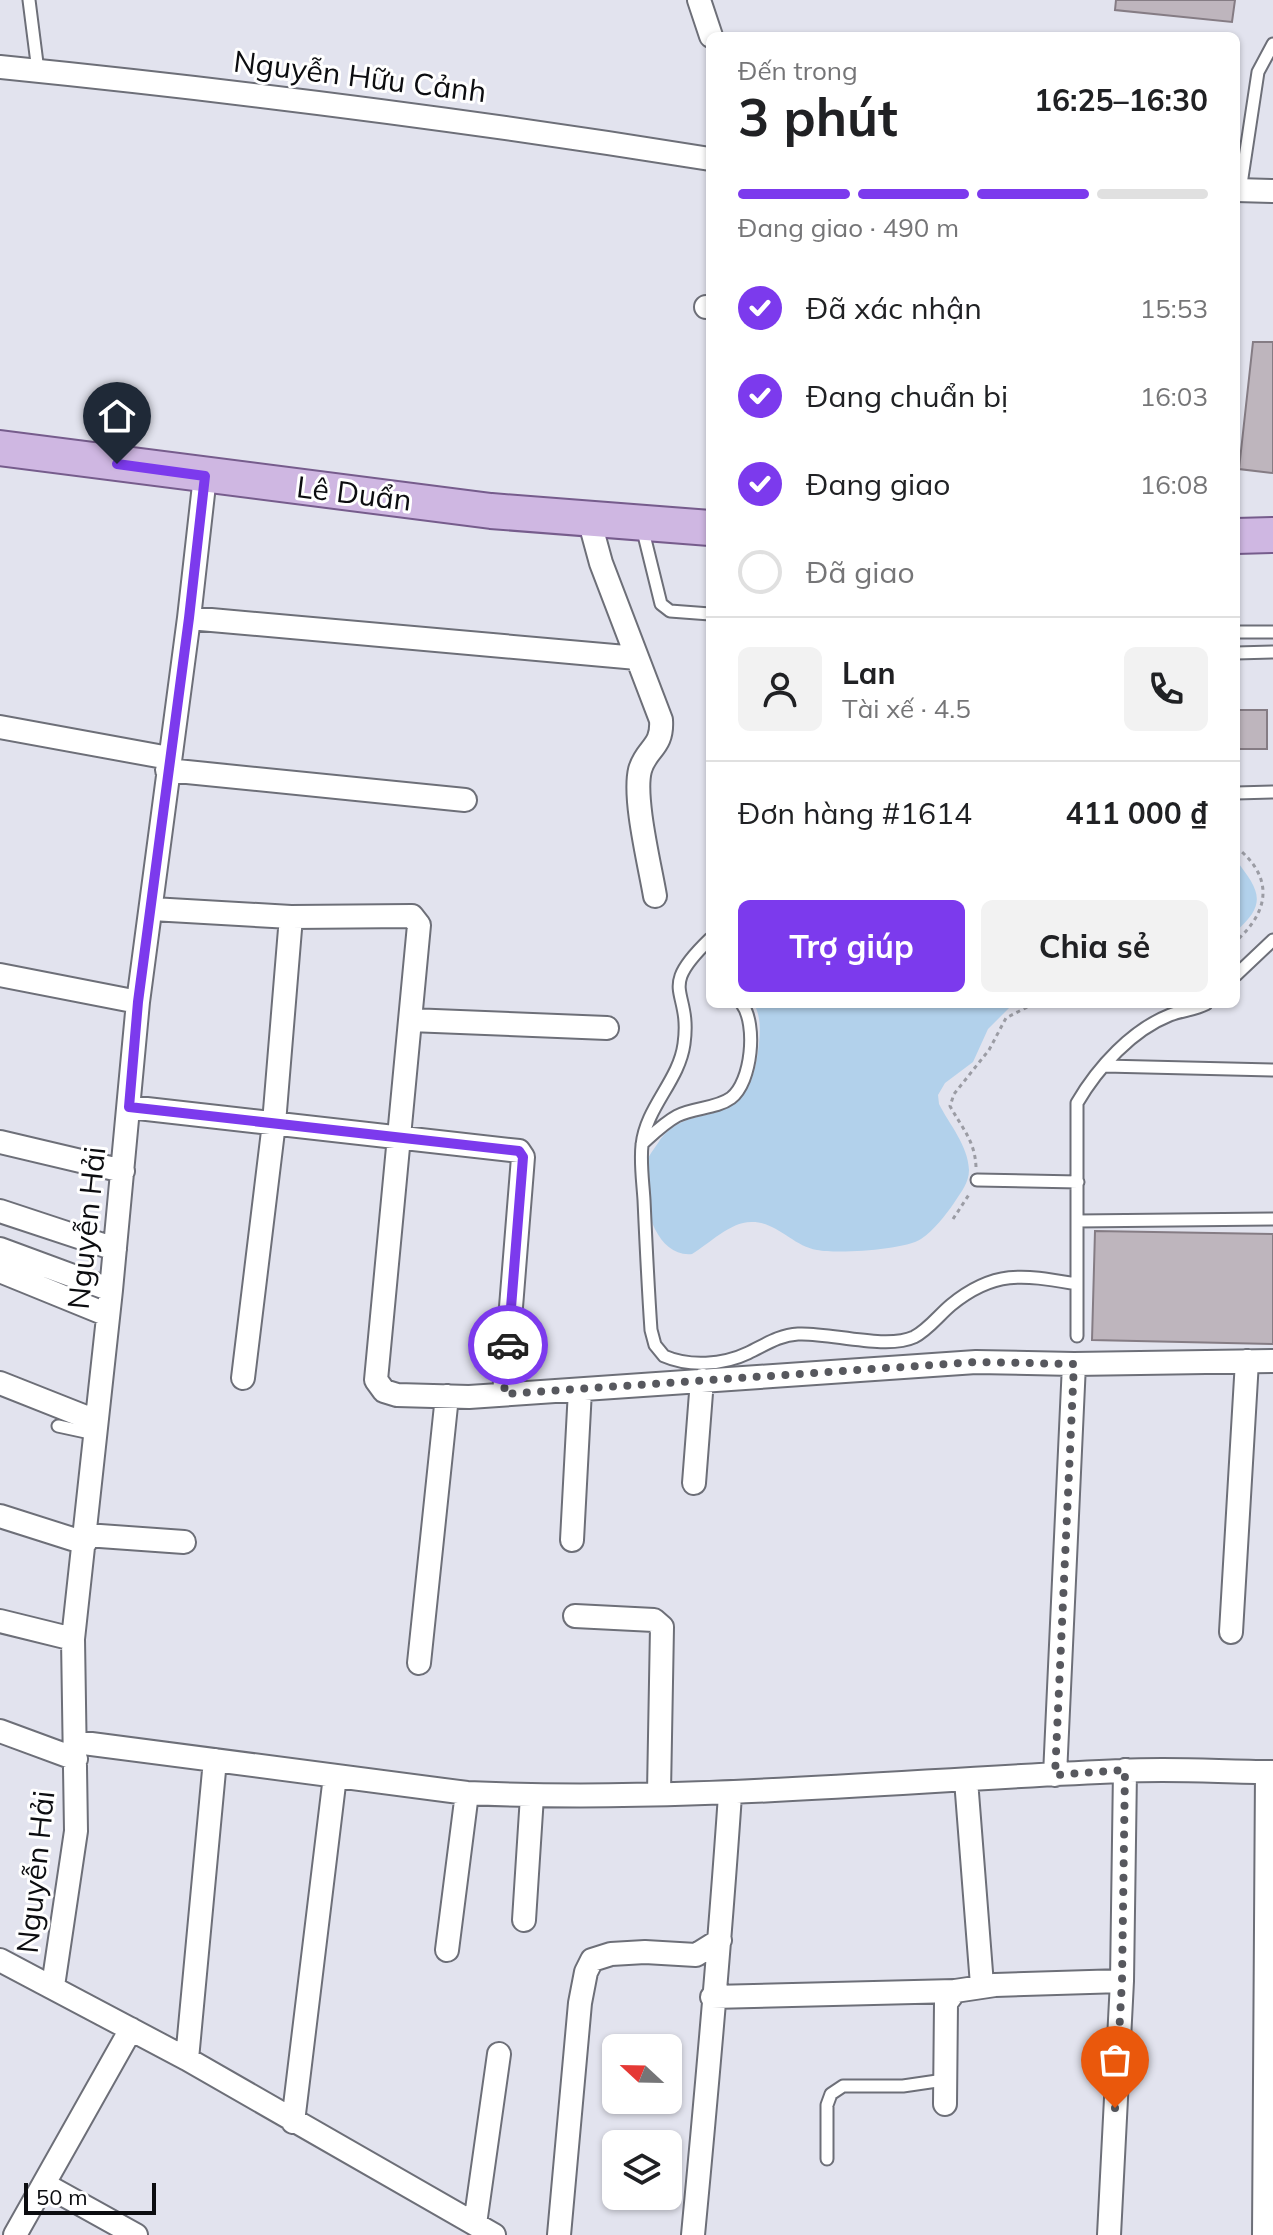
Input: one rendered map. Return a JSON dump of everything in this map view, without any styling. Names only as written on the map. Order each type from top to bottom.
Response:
[{"type":"main road","name":"Lê Duẩn","points":[[0,448],[491,511],[706,528]]},
{"type":"main road","points":[[1240,536],[1273,535]]},
{"type":"street","points":[[699,0],[710,32]]},
{"type":"street","name":"Nguyễn Hữu Cảnh","points":[[0,67],[271,95],[706,158]]},
{"type":"street","points":[[1240,190],[1273,191]]},
{"type":"street","name":"Nguyễn Hải","points":[[53,1986],[76,1831],[73,1639],[138,1002],[205,476]]},
{"type":"street","points":[[589,519],[601,563],[661,720],[662,735],[644,760],[639,785],[655,896]]},
{"type":"street","points":[[189,618],[637,658]]},
{"type":"street","points":[[0,727],[168,764],[465,800]]},
{"type":"street","points":[[152,909],[291,917],[412,916],[417,919],[419,925],[376,1380],[384,1391],[397,1395],[504,1394],[976,1362],[1273,1361]]},
{"type":"street","points":[[243,1378],[274,1123],[291,917]]},
{"type":"street","points":[[0,975],[138,1002]]},
{"type":"street","points":[[410,1020],[607,1028]]},
{"type":"street","points":[[129,1107],[511,1149],[522,1154],[504,1394]]},
{"type":"street","points":[[0,1142],[123,1171]]},
{"type":"street","points":[[0,1211],[115,1249]]},
{"type":"street","points":[[0,1249],[111,1290]]},
{"type":"street","points":[[0,1271],[108,1315]]},
{"type":"street","points":[[1231,1632],[1247,1361]]},
{"type":"street","points":[[1055,1775],[1074,1364]]},
{"type":"street","points":[[694,1483],[702,1380]]},
{"type":"street","points":[[0,1383],[96,1428]]},
{"type":"street","points":[[572,1540],[580,1390]]},
{"type":"street","points":[[419,1663],[447,1396]]},
{"type":"street","points":[[0,1516],[85,1539],[184,1542]]},
{"type":"street","points":[[575,1616],[654,1620],[662,1627],[659,1792]]},
{"type":"street","points":[[0,1621],[73,1639]]},
{"type":"street","points":[[0,1731],[76,1750],[215,1760],[467,1793],[532,1796],[659,1792],[730,1795],[1125,1770],[1270,1772],[1264,2235]]},
{"type":"street","points":[[187,2059],[215,1760]]},
{"type":"street","points":[[1109,2235],[1122,1981],[1125,1770]]},
{"type":"street","points":[[293,2122],[335,1776]]},
{"type":"street","points":[[966,1780],[982,1985]]},
{"type":"street","points":[[447,1950],[467,1793]]},
{"type":"street","points":[[693,2235],[730,1795]]},
{"type":"street","points":[[524,1920],[532,1796]]},
{"type":"street","points":[[559,2235],[580,2003],[586,1972],[592,1960],[611,1954],[668,1952],[696,1955],[720,1940]]},
{"type":"street","points":[[0,1960],[187,2059],[484,2230],[499,2054]]},
{"type":"street","points":[[712,1997],[955,1991],[982,1985],[1122,1981]]},
{"type":"street","points":[[945,2104],[946,2003],[955,1991]]},
{"type":"street","points":[[15,2235],[131,2029]]},
{"type":"street","points":[[44,2184],[136,2235]]},
{"type":"lane","points":[[29,0],[38,71]]},
{"type":"lane","points":[[1240,178],[1258,72],[1273,44]]},
{"type":"lane","points":[[641,523],[655,592],[661,604],[670,611],[706,614]]},
{"type":"lane","points":[[1240,632],[1273,632]]},
{"type":"lane","points":[[1240,653],[1273,652]]},
{"type":"lane","points":[[1240,793],[1273,792]]},
{"type":"lane","points":[[1240,971],[1273,940]]},
{"type":"lane","points":[[706,944],[680,973],[677,994],[683,1017],[684,1041],[679,1066],[653,1109],[642,1144],[651,1330],[655,1345],[664,1356],[675,1361],[722,1361],[746,1354],[773,1339],[799,1333],[843,1339],[913,1337],[976,1286],[997,1278],[1038,1278],[1077,1284]]},
{"type":"lane","points":[[642,1144],[678,1116],[723,1102],[735,1095],[743,1082],[752,1029],[750,1015],[745,1008]]},
{"type":"lane","points":[[1077,1336],[1077,1103],[1136,1032],[1172,1014],[1192,1008]]},
{"type":"lane","points":[[1105,1066],[1273,1070]]},
{"type":"lane","points":[[977,1180],[1078,1182]]},
{"type":"lane","points":[[1077,1221],[1273,1219]]},
{"type":"lane","points":[[58,1426],[96,1428]]},
{"type":"lane","points":[[827,2159],[827,2105],[831,2094],[843,2086],[903,2086],[944,2080]]},
{"type":"path","points":[[1240,850],[1247,854],[1264,879],[1266,890],[1255,922],[1240,937]]},
{"type":"path","points":[[953,1219],[977,1180],[976,1154],[967,1130],[950,1106],[954,1094],[989,1050],[1006,1018],[1025,1008]]},
{"type":"water","points":[[1240,865],[1257,896],[1253,912],[1240,927]]},
{"type":"water","points":[[1009,1008],[988,1029],[973,1062],[945,1083],[938,1095],[939,1104],[965,1152],[969,1175],[951,1208],[921,1239],[886,1248],[817,1250],[768,1225],[751,1222],[728,1229],[692,1254],[679,1253],[667,1246],[658,1235],[647,1207],[644,1177],[647,1161],[671,1129],[685,1121],[729,1107],[742,1097],[752,1079],[758,1052],[760,1033],[757,1009]]},
{"type":"building","points":[[1116,0],[1235,0],[1232,22],[1115,10]]},
{"type":"building","points":[[1253,342],[1273,342],[1273,473],[1240,469]]},
{"type":"building","points":[[1240,710],[1267,710],[1267,749],[1240,749]]},
{"type":"building","points":[[1095,1231],[1273,1234],[1273,1344],[1092,1340]]},
{"type":"way so far","points":[[508,1345],[504,1394],[976,1362],[1074,1364],[1055,1775],[1125,1770],[1122,1981],[1115,2108]]},
{"type":"route","points":[[117,464],[205,476],[138,1002],[129,1107],[519,1151],[523,1157],[508,1345]]}]
